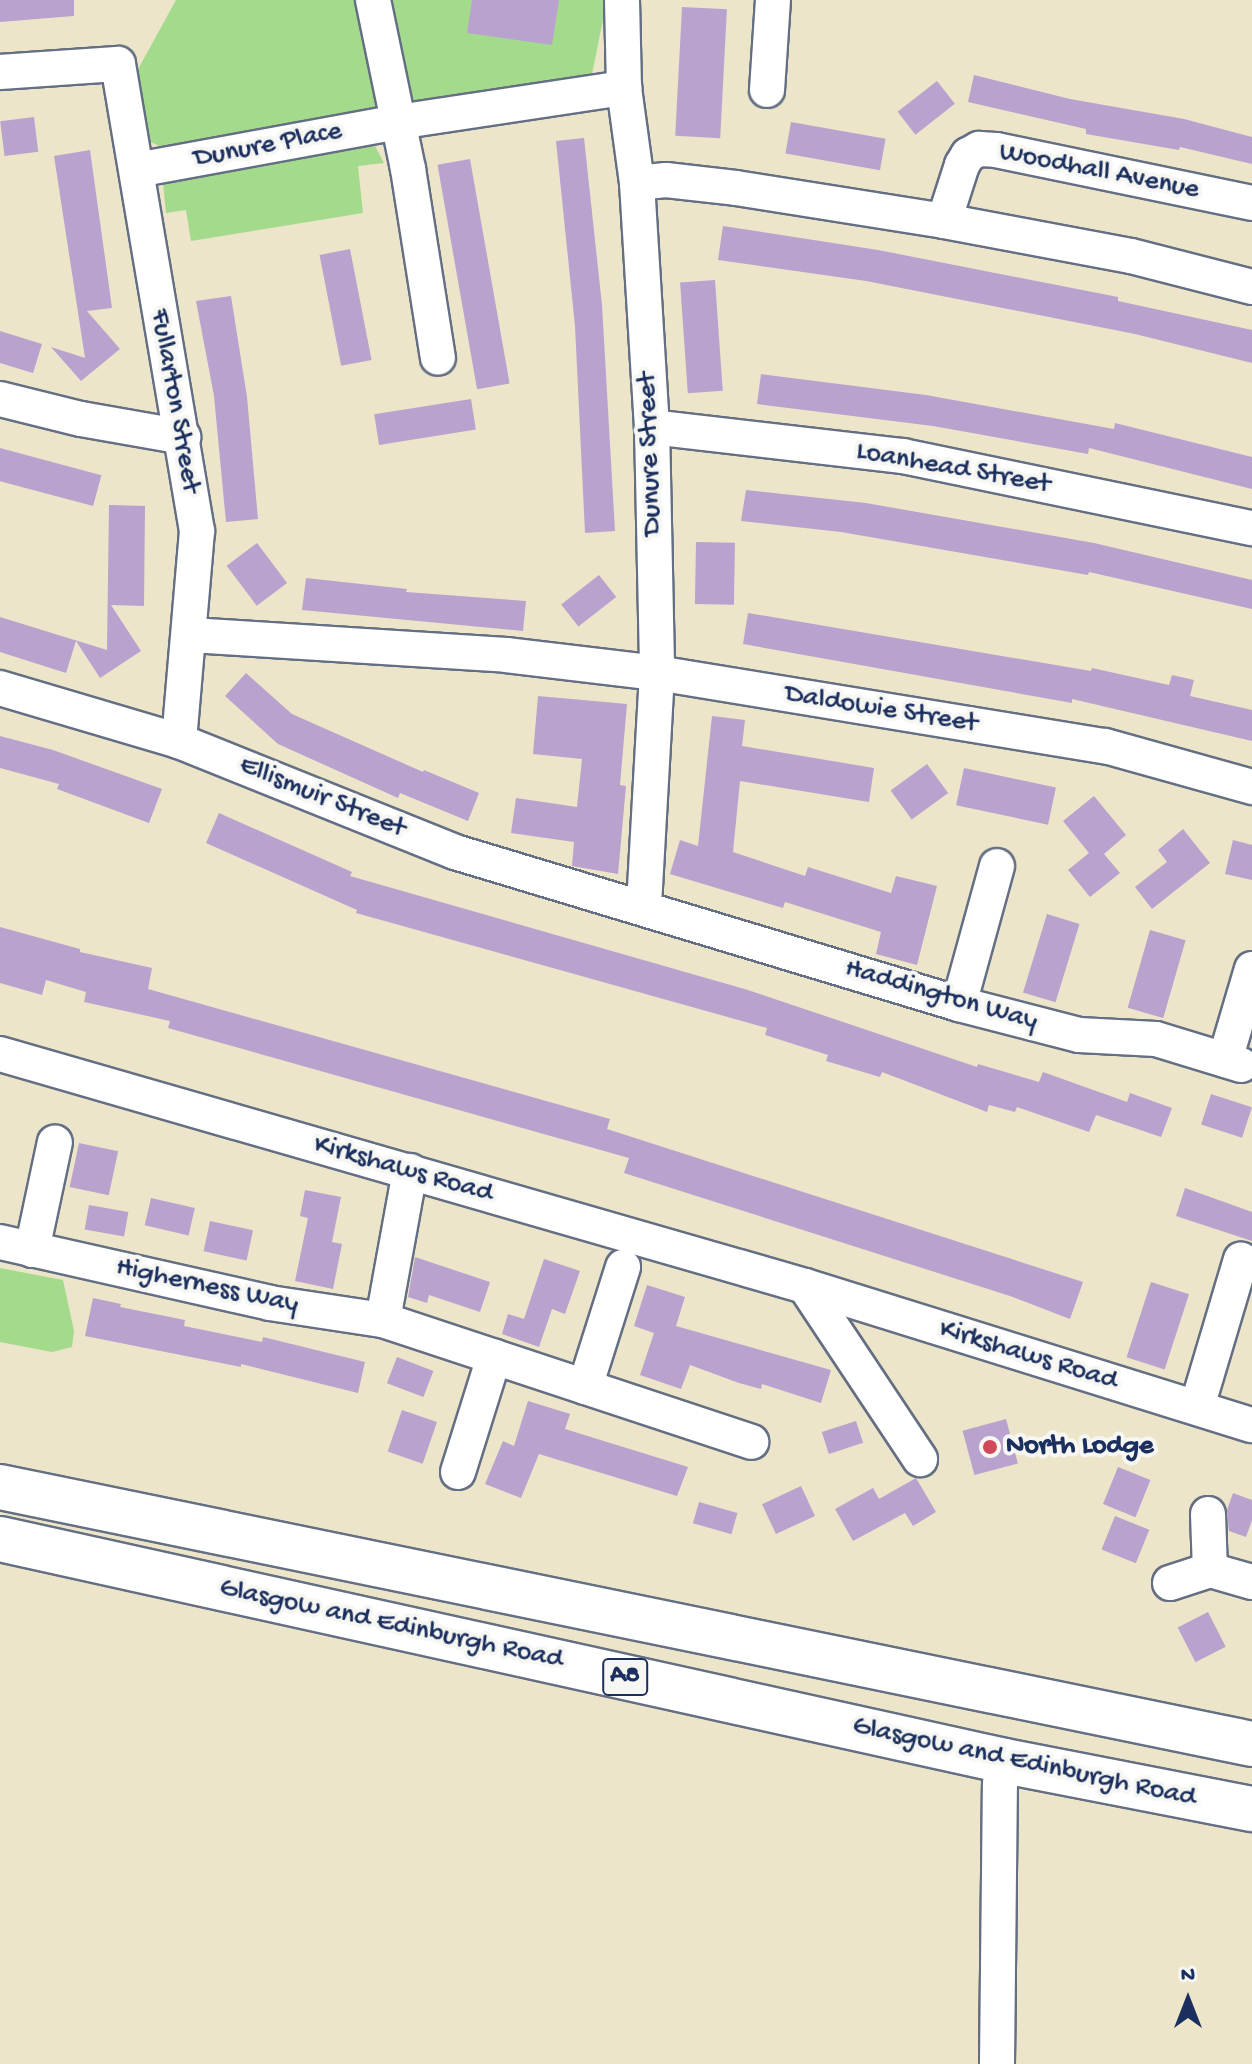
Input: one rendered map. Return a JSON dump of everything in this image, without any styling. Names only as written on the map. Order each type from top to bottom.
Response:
[{"type":"highway","name":"Glasgow and Edinburgh Road","points":[[0,1487],[1252,1744]]},
{"type":"highway","name":"Glasgow and Edinburgh Road","points":[[0,1539],[1005,1761],[1252,1809]]},
{"type":"street","name":"Dunure Street","points":[[622,0],[624,88],[637,183],[652,427],[657,673],[644,908]]},
{"type":"street","points":[[767,90],[773,0]]},
{"type":"street","points":[[385,17],[398,122],[438,358]]},
{"type":"street","name":"Fullarton Street","points":[[0,72],[118,64],[197,531],[191,635],[179,741]]},
{"type":"street","name":"Dunure Place","points":[[137,170],[398,122],[624,88]]},
{"type":"street","name":"Woodhall Avenue","points":[[944,221],[962,165],[968,155],[979,149],[1012,153],[1252,203]]},
{"type":"street","points":[[637,183],[666,180],[736,188],[944,221],[1131,256],[1252,287]]},
{"type":"street","points":[[0,399],[81,419],[183,437]]},
{"type":"street","name":"Loanhead Street","points":[[652,427],[903,456],[1252,528]]},
{"type":"street","name":"Daldowie Street","points":[[191,635],[505,670],[657,673],[1105,746],[1252,787]]},
{"type":"street","name":"Ellismuir Street","points":[[0,688],[179,741],[455,852],[644,908]]},
{"type":"street","points":[[959,1004],[997,866]]},
{"type":"street","name":"Haddington Way","points":[[644,908],[959,1004],[1079,1035],[1156,1039],[1233,1062],[1252,969]]},
{"type":"street","name":"Kirkshaws Road","points":[[0,1054],[805,1286],[1252,1425]]},
{"type":"street","name":"Higherness Way","points":[[55,1142],[16,1246],[270,1303],[383,1320],[751,1442]]},
{"type":"street","points":[[383,1320],[410,1171]]},
{"type":"street","points":[[1197,1407],[1241,1259]]},
{"type":"street","points":[[585,1387],[623,1267]]},
{"type":"street","points":[[805,1286],[920,1459]]},
{"type":"street","points":[[458,1472],[494,1357]]},
{"type":"street","points":[[1208,1514],[1210,1570]]},
{"type":"street","points":[[1170,1583],[1210,1570],[1252,1582]]},
{"type":"street","points":[[997,2064],[1000,1784],[1005,1761]]},
{"type":"green space","points":[[176,0],[607,0],[592,74],[174,152],[148,141],[136,73]]},
{"type":"green space","points":[[375,146],[384,163],[358,166],[363,213],[191,241],[186,210],[166,213],[163,183]]},
{"type":"green space","points":[[0,1268],[63,1280],[74,1331],[72,1347],[52,1352],[0,1342]]},
{"type":"building","points":[[0,0],[74,0],[74,16],[0,22]]},
{"type":"building","points":[[472,0],[559,0],[552,45],[467,33]]},
{"type":"building","points":[[682,7],[727,9],[720,138],[675,136]]},
{"type":"building","points":[[974,75],[1070,99],[1184,119],[1252,137],[1252,164],[1180,147],[1179,150],[1086,134],[1086,129],[968,102]]},
{"type":"building","points":[[937,81],[955,104],[915,135],[898,112]]},
{"type":"building","points":[[34,117],[38,152],[5,156],[0,121]]},
{"type":"building","points":[[791,122],[886,139],[880,170],[785,154]]},
{"type":"building","points":[[584,138],[602,305],[615,531],[585,533],[575,326],[556,141]]},
{"type":"building","points":[[90,150],[112,308],[87,311],[120,349],[81,381],[51,347],[85,358],[54,156]]},
{"type":"building","points":[[470,159],[510,384],[477,389],[438,165]]},
{"type":"building","points":[[723,226],[878,250],[1118,297],[1118,301],[1252,330],[1252,363],[1135,334],[866,281],[718,260]]},
{"type":"building","points":[[350,249],[372,360],[341,366],[320,255]]},
{"type":"building","points":[[715,280],[723,391],[688,393],[680,282]]},
{"type":"building","points":[[231,296],[247,397],[258,519],[226,522],[214,396],[196,301]]},
{"type":"building","points":[[0,331],[42,344],[33,373],[0,363]]},
{"type":"building","points":[[761,374],[926,395],[1114,429],[1115,423],[1252,457],[1252,489],[1089,448],[1088,454],[933,426],[757,404]]},
{"type":"building","points":[[471,399],[476,430],[379,445],[374,414]]},
{"type":"building","points":[[0,448],[101,475],[93,506],[0,481]]},
{"type":"building","points":[[746,490],[866,503],[1094,543],[1252,580],[1252,609],[1089,572],[1088,575],[841,532],[741,521]]},
{"type":"building","points":[[109,505],[145,506],[144,606],[111,605],[141,651],[100,678],[76,641],[66,673],[0,652],[0,617],[107,650]]},
{"type":"building","points":[[696,542],[735,543],[734,605],[695,604]]},
{"type":"building","points":[[257,543],[287,583],[257,606],[227,566]]},
{"type":"building","points":[[599,575],[616,597],[578,627],[561,605]]},
{"type":"building","points":[[306,578],[407,589],[406,592],[526,601],[523,631],[302,610]]},
{"type":"building","points":[[748,613],[1091,671],[1092,668],[1169,685],[1172,675],[1194,680],[1190,696],[1252,710],[1252,741],[1072,699],[1072,703],[743,644]]},
{"type":"building","points":[[246,673],[292,714],[423,772],[479,793],[468,821],[400,793],[398,798],[278,744],[225,696]]},
{"type":"building","points":[[538,696],[627,704],[620,785],[626,786],[618,874],[572,866],[574,842],[511,833],[516,798],[577,807],[582,759],[533,754]]},
{"type":"building","points":[[712,716],[745,720],[742,746],[874,768],[869,802],[740,781],[733,852],[805,876],[808,867],[891,893],[896,876],[937,886],[917,965],[876,954],[881,932],[785,902],[783,908],[670,874],[680,840],[698,846]]},
{"type":"building","points":[[0,736],[53,750],[162,789],[149,823],[57,789],[59,784],[0,768]]},
{"type":"building","points":[[927,764],[948,793],[912,820],[891,790]]},
{"type":"building","points":[[964,768],[1056,788],[1048,825],[956,805]]},
{"type":"building","points":[[1094,796],[1126,835],[1104,854],[1120,873],[1090,897],[1068,870],[1089,853],[1063,821]]},
{"type":"building","points":[[219,813],[352,872],[350,876],[748,990],[977,1067],[978,1064],[1039,1082],[1043,1072],[1127,1102],[1130,1093],[1172,1108],[1161,1137],[1096,1115],[1089,1132],[1017,1107],[1015,1112],[989,1105],[987,1112],[882,1072],[880,1077],[826,1061],[828,1055],[765,1035],[767,1028],[356,913],[357,910],[206,843]]},
{"type":"building","points":[[1183,829],[1210,863],[1152,909],[1135,887],[1167,862],[1158,850]]},
{"type":"building","points":[[1233,840],[1252,845],[1252,880],[1225,874]]},
{"type":"building","points":[[1047,914],[1080,924],[1056,1002],[1023,992]]},
{"type":"building","points":[[0,927],[80,949],[80,952],[152,968],[148,989],[610,1119],[607,1129],[1083,1282],[1070,1319],[1010,1296],[624,1173],[629,1158],[168,1028],[170,1021],[84,1002],[86,992],[46,980],[42,995],[0,983]]},
{"type":"building","points":[[1150,930],[1186,940],[1163,1018],[1128,1008]]},
{"type":"building","points":[[1211,1094],[1252,1107],[1242,1138],[1201,1124]]},
{"type":"building","points":[[79,1143],[118,1151],[109,1195],[70,1187]]},
{"type":"building","points":[[1185,1188],[1252,1212],[1252,1241],[1176,1216]]},
{"type":"building","points":[[305,1190],[341,1197],[332,1242],[342,1244],[333,1289],[295,1281],[308,1218],[300,1216]]},
{"type":"building","points":[[151,1198],[195,1208],[189,1235],[145,1225]]},
{"type":"building","points":[[89,1205],[128,1212],[124,1237],[85,1230]]},
{"type":"building","points":[[210,1221],[253,1230],[247,1260],[204,1251]]},
{"type":"building","points":[[415,1257],[490,1282],[480,1312],[429,1295],[427,1303],[408,1297]]},
{"type":"building","points":[[544,1259],[580,1271],[565,1314],[552,1309],[539,1347],[502,1334],[508,1314],[524,1319]]},
{"type":"building","points":[[1151,1282],[1189,1294],[1165,1369],[1127,1357]]},
{"type":"building","points":[[647,1285],[685,1297],[676,1326],[831,1370],[821,1403],[762,1384],[761,1389],[739,1383],[690,1365],[681,1389],[640,1375],[654,1333],[634,1326]]},
{"type":"building","points":[[93,1298],[121,1304],[120,1307],[185,1320],[184,1326],[262,1342],[263,1337],[365,1362],[358,1393],[241,1364],[241,1367],[85,1336]]},
{"type":"building","points":[[397,1357],[433,1371],[423,1397],[387,1383]]},
{"type":"building","points":[[528,1401],[570,1414],[565,1429],[688,1467],[677,1496],[539,1454],[521,1498],[485,1484],[503,1441],[514,1446]]},
{"type":"building","points":[[402,1410],[437,1422],[423,1464],[388,1452]]},
{"type":"building","name":"North Lodge","points":[[1006,1419],[1018,1463],[974,1475],[963,1431]]},
{"type":"building","points":[[856,1421],[863,1443],[829,1454],[822,1432]]},
{"type":"building","points":[[1118,1467],[1150,1480],[1135,1517],[1103,1504]]},
{"type":"building","points":[[916,1478],[936,1512],[913,1526],[905,1513],[853,1541],[835,1509],[873,1488],[879,1499]]},
{"type":"building","points":[[801,1486],[815,1516],[776,1534],[762,1504]]},
{"type":"building","points":[[1233,1493],[1252,1500],[1252,1520],[1246,1537],[1229,1531],[1227,1510]]},
{"type":"building","points":[[699,1502],[737,1513],[731,1534],[693,1523]]},
{"type":"building","points":[[1115,1516],[1149,1530],[1136,1563],[1102,1549]]},
{"type":"building","points":[[1208,1612],[1226,1647],[1195,1662],[1178,1627]]},
{"type":"place","name":"North Lodge","points":[[990,1447]]}]
